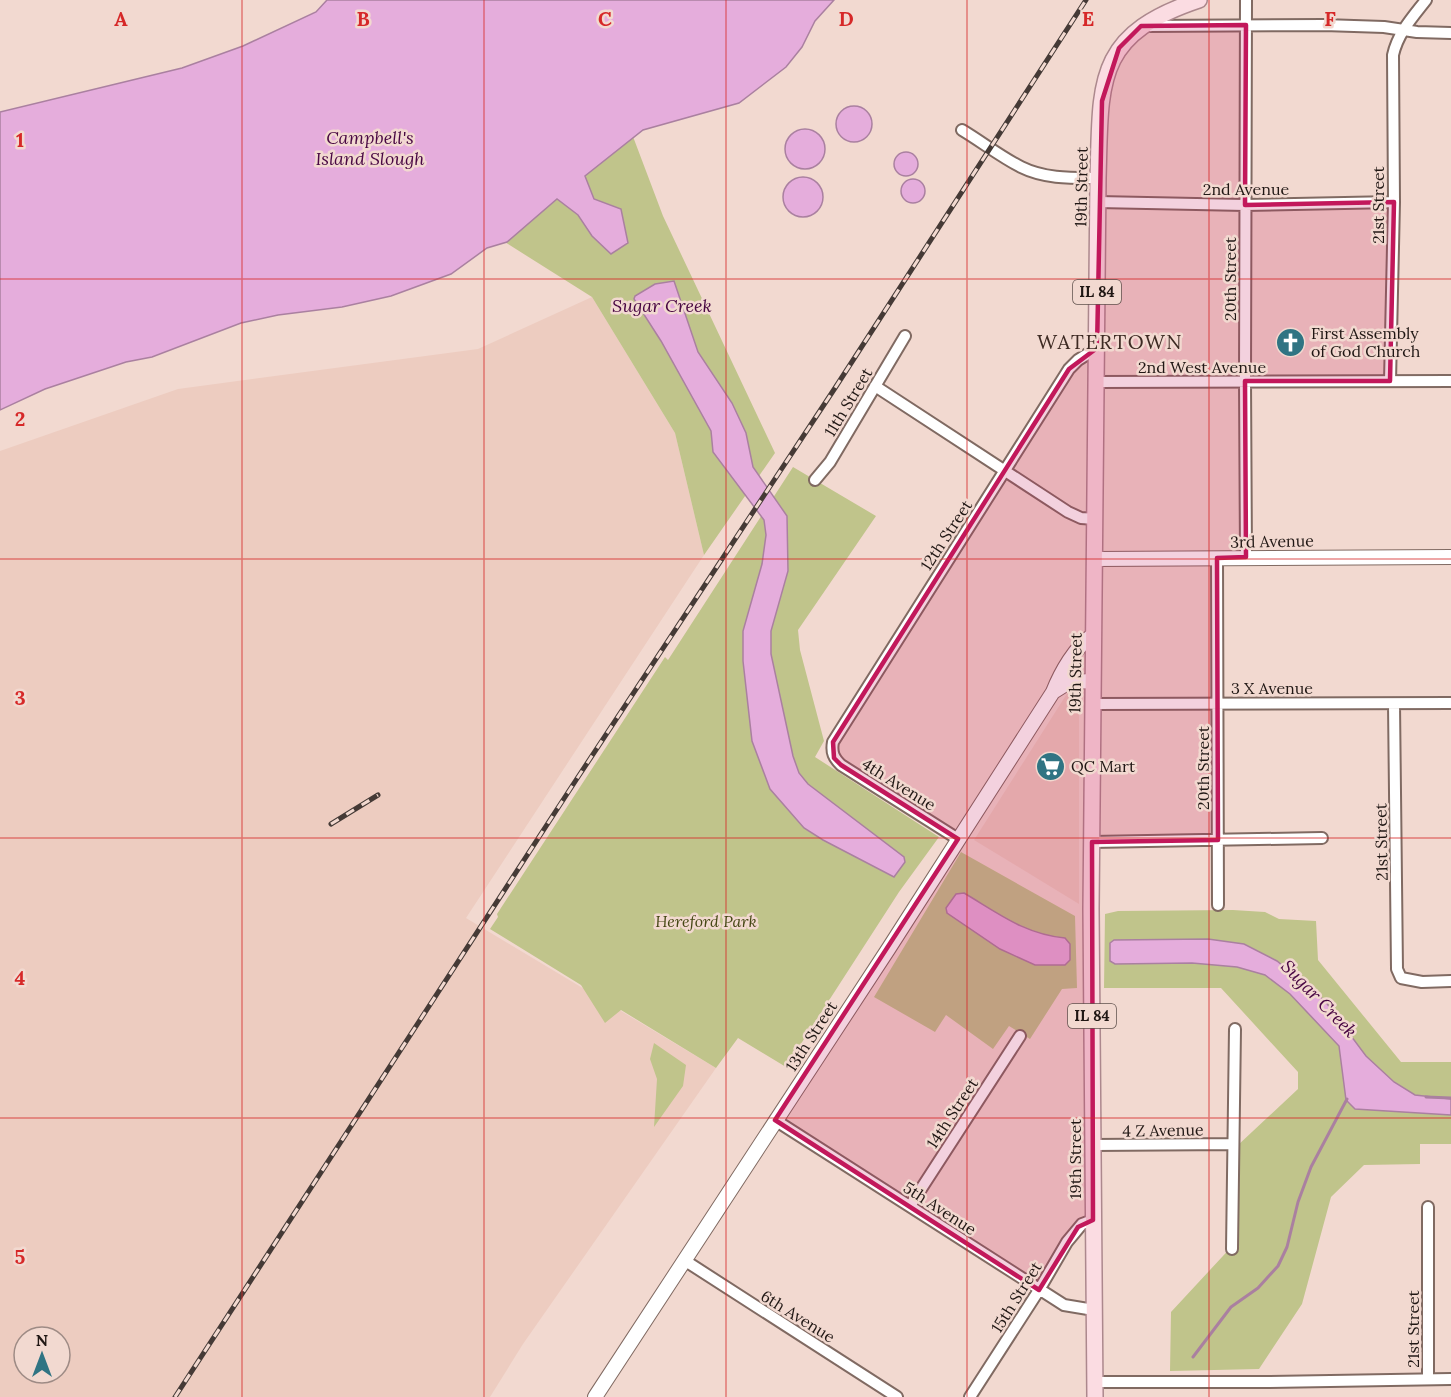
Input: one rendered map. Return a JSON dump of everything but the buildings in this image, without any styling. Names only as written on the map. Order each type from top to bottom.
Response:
[{"type":"main road","name":"19th Street","points":[[1094,1389],[1093,635],[1098,178],[1102,101],[1105,79],[1119,48],[1141,26],[1172,9],[1199,0]]},
{"type":"main road","name":"3rd Avenue","points":[[1094,559],[1451,557]]},
{"type":"main road","name":"13th Street","points":[[595,1397],[958,840],[1053,692],[1057,681],[1082,642],[1093,635]]},
{"type":"main road","points":[[1053,692],[1069,682],[1093,681]]},
{"type":"street","name":"20th Street","points":[[1246,0],[1246,557]]},
{"type":"street","name":"21st Street","points":[[1390,381],[1394,202],[1393,55],[1402,31],[1425,0]]},
{"type":"street","points":[[1141,26],[1324,25],[1451,33]]},
{"type":"street","points":[[962,130],[1019,167],[1064,178],[1098,178]]},
{"type":"street","name":"2nd Avenue","points":[[1098,201],[1245,205],[1394,202]]},
{"type":"street","name":"11th Street","points":[[815,480],[830,462],[905,336]]},
{"type":"street","name":"12th Street","points":[[832,748],[838,731],[1069,369],[1078,360],[1097,348]]},
{"type":"street","name":"2nd West Avenue","points":[[1096,382],[1451,381]]},
{"type":"street","points":[[875,386],[1071,514],[1095,519]]},
{"type":"street","name":"20th Street","points":[[1217,558],[1218,905]]},
{"type":"street","name":"3 X Avenue","points":[[1093,704],[1451,703]]},
{"type":"street","name":"21st Street","points":[[1394,704],[1397,969],[1401,978],[1422,982],[1451,981]]},
{"type":"street","name":"4th Avenue","points":[[832,748],[834,758],[841,765],[958,840]]},
{"type":"street","points":[[1092,842],[1322,838]]},
{"type":"street","points":[[1232,1249],[1235,1029]]},
{"type":"street","name":"14th Street","points":[[910,1206],[1020,1036]]},
{"type":"street","name":"5th Avenue","points":[[775,1120],[1064,1305],[1094,1310]]},
{"type":"street","name":"4 Z Avenue","points":[[1093,1145],[1233,1144]]},
{"type":"street","name":"21st Street","points":[[1428,1207],[1428,1379]]},
{"type":"street","name":"15th Street","points":[[970,1397],[1078,1227],[1093,1220]]},
{"type":"street","name":"6th Avenue","points":[[684,1260],[897,1397]]},
{"type":"street","points":[[1094,1389],[1266,1382],[1451,1379]]},
{"type":"highlighted area","points":[[1246,25],[1245,205],[1394,202],[1390,381],[1245,381],[1246,557],[1217,558],[1218,840],[1092,842],[1093,1220],[1078,1227],[1039,1290],[775,1120],[958,839],[841,765],[834,758],[833,742],[1069,369],[1097,348],[1102,101],[1119,48],[1141,26]]},
{"type":"shaded area","points":[[592,297],[675,433],[704,555],[466,918],[716,1068],[523,1344],[490,1397],[0,1397],[0,451],[178,389],[478,349]]},
{"type":"shaded area","points":[[1068,692],[1079,692],[1079,904],[974,840]]},
{"type":"green space","points":[[629,126],[663,216],[775,453],[704,555],[675,433],[592,297],[473,222]]},
{"type":"green space","name":"Hereford Park","points":[[793,467],[876,516],[798,630],[800,650],[824,741],[815,757],[939,837],[899,892],[786,1067],[738,1038],[716,1068],[621,1010],[605,1023],[581,985],[490,929],[498,917],[497,914],[665,657],[668,660]]},
{"type":"green space","points":[[961,852],[1075,916],[1077,988],[1062,989],[1030,1039],[1009,1026],[993,1049],[946,1015],[935,1032],[874,997]]},
{"type":"green space","points":[[1118,911],[1265,912],[1279,919],[1316,921],[1318,960],[1401,1062],[1451,1062],[1451,1144],[1420,1144],[1420,1164],[1364,1165],[1331,1197],[1302,1304],[1259,1369],[1170,1371],[1171,1312],[1235,1243],[1237,1146],[1298,1089],[1298,1072],[1221,988],[1104,988],[1105,914]]},
{"type":"green space","points":[[654,1043],[686,1065],[683,1086],[654,1127],[657,1079],[650,1059]]},
{"type":"water","name":"Campbell's Island Slough","points":[[327,0],[834,0],[815,21],[802,47],[786,67],[739,103],[643,130],[585,176],[594,199],[621,209],[628,243],[611,254],[592,236],[578,215],[557,199],[507,242],[487,248],[451,274],[391,296],[342,307],[278,315],[241,323],[152,357],[126,362],[45,389],[0,410],[0,112],[182,68],[243,46],[316,12]]},
{"type":"water","points":[[854,106],[867,111],[872,124],[867,137],[854,142],[841,137],[836,124],[841,111]]},
{"type":"water","points":[[805,129],[813,130],[819,135],[824,141],[824,157],[819,163],[813,168],[805,169],[797,168],[791,163],[786,157],[785,149],[786,141],[791,135],[797,130]]},
{"type":"water","points":[[906,152],[914,156],[918,164],[914,172],[906,176],[898,172],[894,164],[898,156]]},
{"type":"water","points":[[803,177],[817,183],[823,197],[817,211],[803,217],[789,211],[783,197],[789,183]]},
{"type":"water","points":[[913,179],[921,183],[925,191],[921,199],[913,203],[905,199],[901,191],[905,183]]},
{"type":"water","name":"Sugar Creek","points":[[674,281],[698,352],[732,403],[746,433],[753,467],[787,516],[788,571],[771,631],[771,654],[793,756],[799,773],[808,784],[904,857],[905,862],[894,877],[804,828],[770,789],[752,741],[743,661],[743,631],[762,564],[766,535],[764,520],[713,452],[711,431],[661,341],[634,299],[635,296],[655,284]]},
{"type":"water","points":[[964,893],[1024,927],[1050,936],[1065,938],[1070,944],[1070,960],[1065,965],[1035,965],[1000,949],[947,913],[946,908],[956,894]]},
{"type":"water","name":"Sugar Creek","points":[[1208,939],[1244,944],[1277,961],[1325,1001],[1366,1056],[1394,1082],[1415,1095],[1451,1099],[1451,1115],[1355,1109],[1346,1100],[1339,1046],[1290,994],[1265,975],[1237,967],[1192,963],[1115,964],[1110,961],[1110,943],[1114,940]]},
{"type":"waterway","name":"Sugar Creek","points":[[1426,1097],[1451,1098]]},
{"type":"waterway","points":[[1193,1357],[1231,1307],[1258,1288],[1278,1266],[1287,1247],[1298,1202],[1311,1167],[1347,1099]]},
{"type":"railway","points":[[175,1397],[1086,0]]},
{"type":"railway","points":[[331,824],[378,795]]},
{"type":"place","name":"First Assembly of God Church","points":[[1290,342]]},
{"type":"place","name":"QC Mart","points":[[1050,766]]},
{"type":"district","name":"WATERTOWN","points":[[1110,342]]}]
